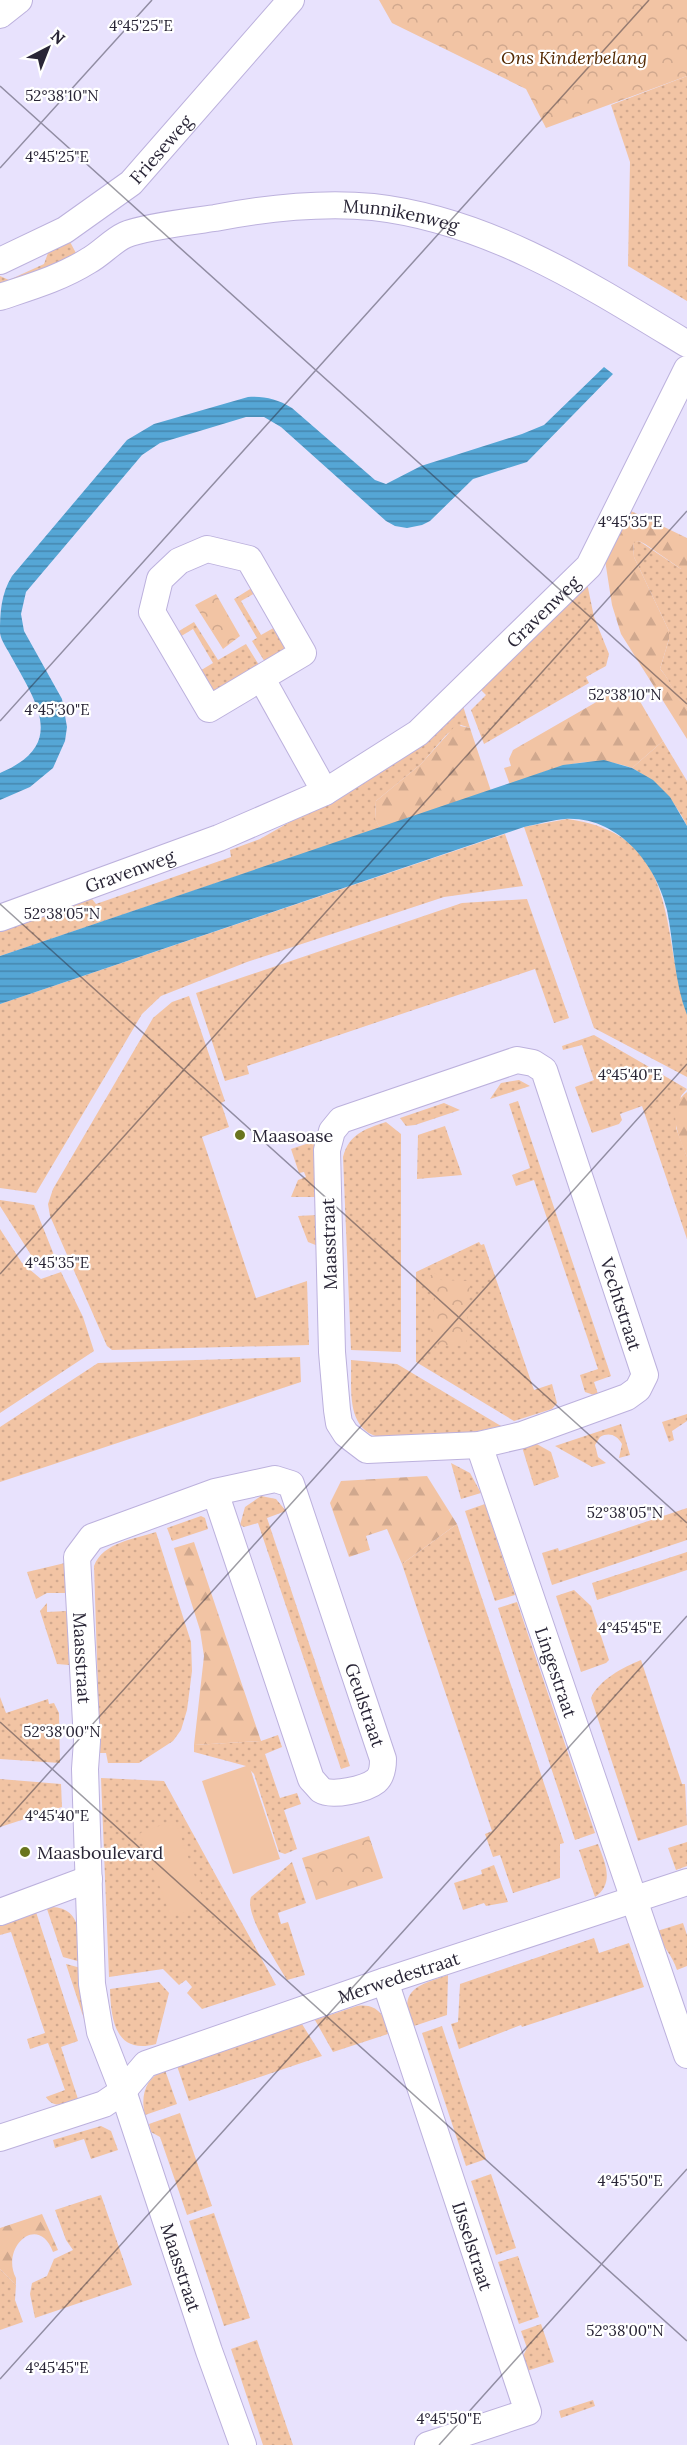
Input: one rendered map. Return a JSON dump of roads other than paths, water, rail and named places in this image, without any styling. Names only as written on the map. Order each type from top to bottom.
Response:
[{"type":"street","points":[[0,15],[19,0]]},
{"type":"street","name":"Frieseweg","points":[[0,261],[65,230],[106,202],[149,165],[277,4]]},
{"type":"street","points":[[0,297],[39,284],[79,266],[126,234],[106,202]]},
{"type":"street","name":"Munnikenweg","points":[[126,234],[262,209],[330,205],[408,213],[484,235],[566,272],[687,344]]},
{"type":"street","name":"Gravenweg","points":[[0,918],[219,838],[325,792],[418,733],[589,566],[687,369]]},
{"type":"street","points":[[207,549],[249,559],[303,652],[262,679],[208,709],[152,612],[160,579],[179,561],[207,549]]},
{"type":"street","points":[[262,679],[325,792]]},
{"type":"street","name":"Maasstraat","points":[[479,1445],[367,1450],[355,1442],[339,1423],[332,1352],[327,1150],[332,1131],[341,1120],[517,1060],[533,1063]]},
{"type":"street","name":"Vechtstraat","points":[[479,1445],[522,1435],[627,1397],[638,1389],[645,1375],[543,1070],[533,1063]]},
{"type":"street","name":"Lingestraat","points":[[479,1445],[634,1900]]},
{"type":"street","name":"Geulstraat","points":[[275,1479],[291,1484],[384,1759],[383,1770],[376,1781],[333,1794],[322,1790],[311,1779],[215,1492],[275,1479]]},
{"type":"street","name":"Maasstraat","points":[[215,1492],[92,1537],[76,1557],[87,1741],[85,1769],[94,1993],[100,2032],[123,2091],[209,2351],[243,2445]]},
{"type":"street","points":[[0,1912],[89,1879]]},
{"type":"street","name":"Merwedestraat","points":[[123,2091],[146,2064],[385,1981],[687,1882]]},
{"type":"street","points":[[634,1900],[687,2055]]},
{"type":"street","name":"IJsselstraat","points":[[385,1981],[528,2412],[428,2445]]},
{"type":"street","points":[[0,2138],[104,2104],[123,2091]]},
{"type":"water","points":[[604,367],[613,374],[527,462],[473,479],[430,521],[407,528],[395,526],[386,521],[281,427],[264,417],[246,417],[160,443],[142,455],[26,592],[21,614],[24,631],[62,699],[67,727],[65,741],[53,768],[30,787],[0,800],[0,773],[21,762],[33,750],[40,737],[37,708],[0,633],[5,590],[12,576],[127,440],[154,424],[248,397],[265,398],[276,400],[292,408],[375,480],[386,484],[421,466],[544,425]]},
{"type":"water","points":[[604,760],[632,768],[653,780],[670,797],[687,826],[687,1015],[677,976],[667,910],[654,876],[632,846],[618,834],[602,825],[584,820],[565,819],[524,827],[0,1004],[0,956],[563,765]]},
{"type":"place","name":"Maasoase","points":[[240,1135]]},
{"type":"place","name":"Maasboulevard","points":[[25,1852]]},
{"type":"park label","name":"Ons Kinderbelang","points":[[574,57]]}]
